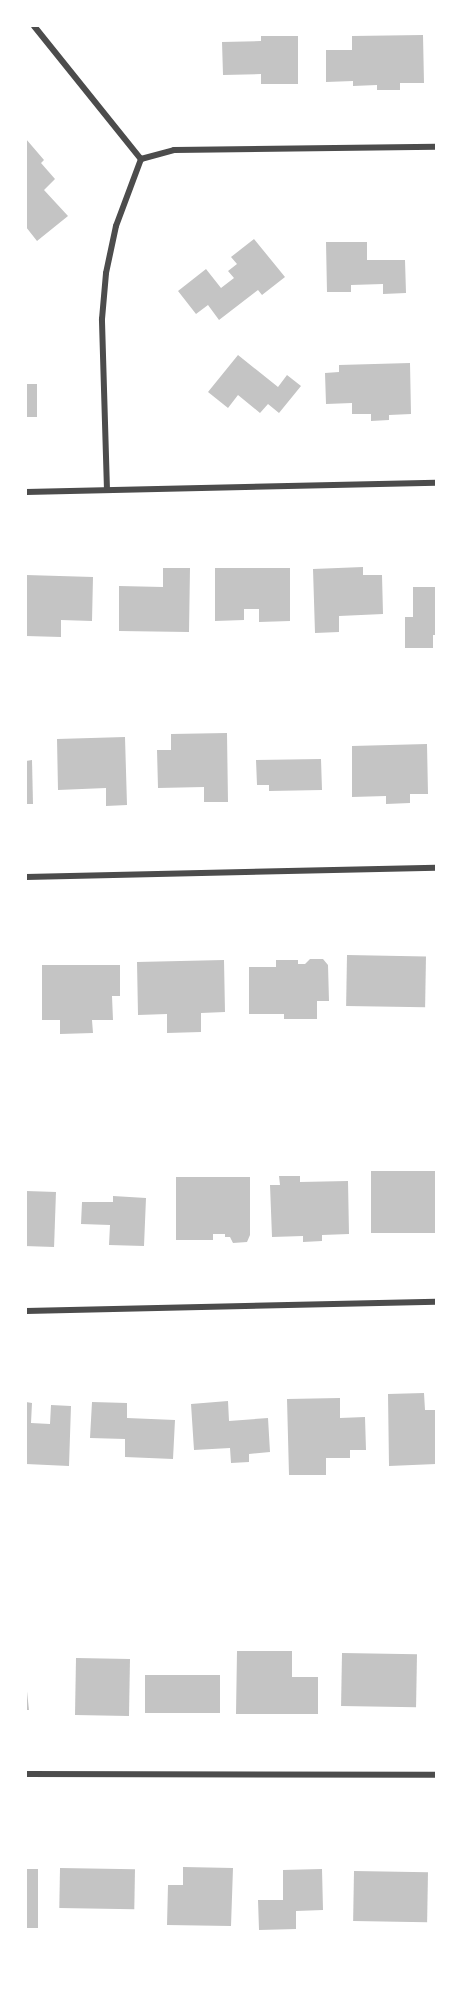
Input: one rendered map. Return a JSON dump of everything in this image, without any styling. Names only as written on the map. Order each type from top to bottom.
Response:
[{"type":"street","points":[[34,26],[141,159]]},
{"type":"street","points":[[141,159],[174,150],[436,147]]},
{"type":"street","points":[[107,490],[102,319],[106,273],[116,226],[141,159]]},
{"type":"street","points":[[26,492],[436,483]]},
{"type":"street","points":[[26,877],[436,868]]},
{"type":"street","points":[[26,1311],[436,1302]]},
{"type":"street","points":[[26,1774],[436,1775]]},
{"type":"building","points":[[423,35],[424,83],[400,83],[400,90],[377,90],[377,85],[353,86],[353,81],[326,82],[326,50],[352,50],[352,36]]},
{"type":"building","points":[[261,36],[298,36],[298,84],[261,84],[261,74],[223,75],[222,42],[261,41]]},
{"type":"building","points":[[26,139],[44,160],[41,163],[55,179],[44,190],[68,216],[37,241],[26,227]]},
{"type":"building","points":[[254,239],[285,277],[262,295],[258,290],[219,320],[208,305],[196,314],[178,291],[206,269],[221,288],[234,278],[228,271],[237,264],[231,257]]},
{"type":"building","points":[[326,242],[367,242],[367,260],[405,260],[406,293],[383,294],[383,284],[351,285],[351,292],[327,292]]},
{"type":"building","points":[[238,355],[278,387],[287,375],[301,386],[279,413],[268,404],[260,413],[238,395],[228,408],[208,392]]},
{"type":"building","points":[[410,363],[411,414],[389,415],[389,420],[371,421],[371,414],[352,414],[352,403],[326,404],[325,373],[339,372],[339,365]]},
{"type":"building","points":[[26,384],[37,384],[37,417],[26,417]]},
{"type":"building","points":[[363,567],[363,575],[382,575],[383,614],[339,616],[339,632],[315,633],[313,569]]},
{"type":"building","points":[[163,568],[190,568],[189,632],[119,631],[119,586],[163,587]]},
{"type":"building","points":[[215,568],[290,568],[290,621],[259,622],[259,609],[244,609],[244,620],[215,621]]},
{"type":"building","points":[[26,575],[93,577],[92,621],[61,620],[61,637],[26,636]]},
{"type":"building","points":[[413,587],[436,587],[436,635],[433,635],[433,648],[405,648],[405,617],[413,617]]},
{"type":"building","points":[[227,733],[228,802],[204,802],[204,787],[158,788],[157,750],[171,750],[171,734]]},
{"type":"building","points":[[125,737],[127,805],[106,806],[106,788],[58,790],[57,739]]},
{"type":"building","points":[[427,744],[428,794],[410,794],[410,803],[386,804],[386,796],[352,797],[352,746]]},
{"type":"building","points":[[321,759],[322,790],[269,791],[269,785],[257,785],[256,760]]},
{"type":"building","points":[[32,760],[33,804],[26,804],[26,761]]},
{"type":"building","points":[[347,955],[426,956],[425,1007],[346,1006]]},
{"type":"building","points":[[310,959],[323,959],[328,965],[329,1001],[317,1001],[317,1019],[284,1019],[284,1014],[249,1014],[249,967],[276,967],[276,960],[298,960],[298,964],[305,964]]},
{"type":"building","points":[[224,960],[225,1012],[201,1013],[201,1032],[167,1033],[167,1014],[138,1015],[137,962]]},
{"type":"building","points":[[42,965],[120,965],[120,996],[112,996],[113,1020],[92,1020],[93,1033],[60,1034],[60,1020],[42,1020]]},
{"type":"building","points":[[371,1171],[436,1171],[436,1233],[371,1233]]},
{"type":"building","points":[[279,1176],[300,1176],[300,1182],[348,1181],[349,1234],[322,1235],[322,1241],[303,1242],[303,1236],[272,1237],[270,1185],[280,1185]]},
{"type":"building","points":[[176,1177],[250,1177],[250,1235],[247,1242],[233,1243],[230,1237],[225,1237],[225,1234],[213,1234],[213,1240],[176,1240]]},
{"type":"building","points":[[26,1191],[56,1192],[54,1247],[26,1246]]},
{"type":"building","points":[[113,1196],[146,1198],[144,1246],[109,1245],[110,1225],[81,1224],[82,1202],[113,1202]]},
{"type":"building","points":[[424,1393],[425,1410],[436,1410],[436,1464],[389,1466],[388,1394]]},
{"type":"building","points":[[340,1398],[340,1418],[365,1417],[366,1450],[350,1450],[350,1458],[326,1458],[326,1475],[289,1475],[287,1399]]},
{"type":"building","points":[[228,1401],[229,1421],[268,1418],[270,1452],[249,1454],[249,1462],[231,1463],[230,1448],[194,1450],[191,1404]]},
{"type":"building","points":[[26,1402],[32,1403],[31,1423],[50,1424],[51,1405],[71,1406],[69,1466],[26,1464]]},
{"type":"building","points":[[92,1402],[127,1403],[127,1418],[175,1420],[173,1459],[125,1457],[125,1439],[90,1438]]},
{"type":"building","points":[[237,1651],[292,1651],[292,1677],[318,1677],[318,1714],[236,1714]]},
{"type":"building","points":[[342,1653],[417,1654],[416,1707],[341,1706]]},
{"type":"building","points":[[76,1658],[130,1659],[129,1716],[75,1715]]},
{"type":"building","points":[[145,1675],[220,1675],[220,1713],[145,1713]]},
{"type":"building","points":[[26,1682],[29,1710],[26,1710]]},
{"type":"building","points":[[183,1867],[233,1868],[231,1926],[167,1925],[168,1885],[183,1885]]},
{"type":"building","points":[[60,1868],[135,1869],[134,1909],[59,1908]]},
{"type":"building","points":[[26,1869],[38,1869],[38,1928],[26,1928]]},
{"type":"building","points":[[322,1869],[323,1910],[296,1911],[296,1929],[259,1930],[258,1900],[283,1900],[283,1870]]},
{"type":"building","points":[[354,1871],[428,1872],[427,1922],[353,1921]]}]
